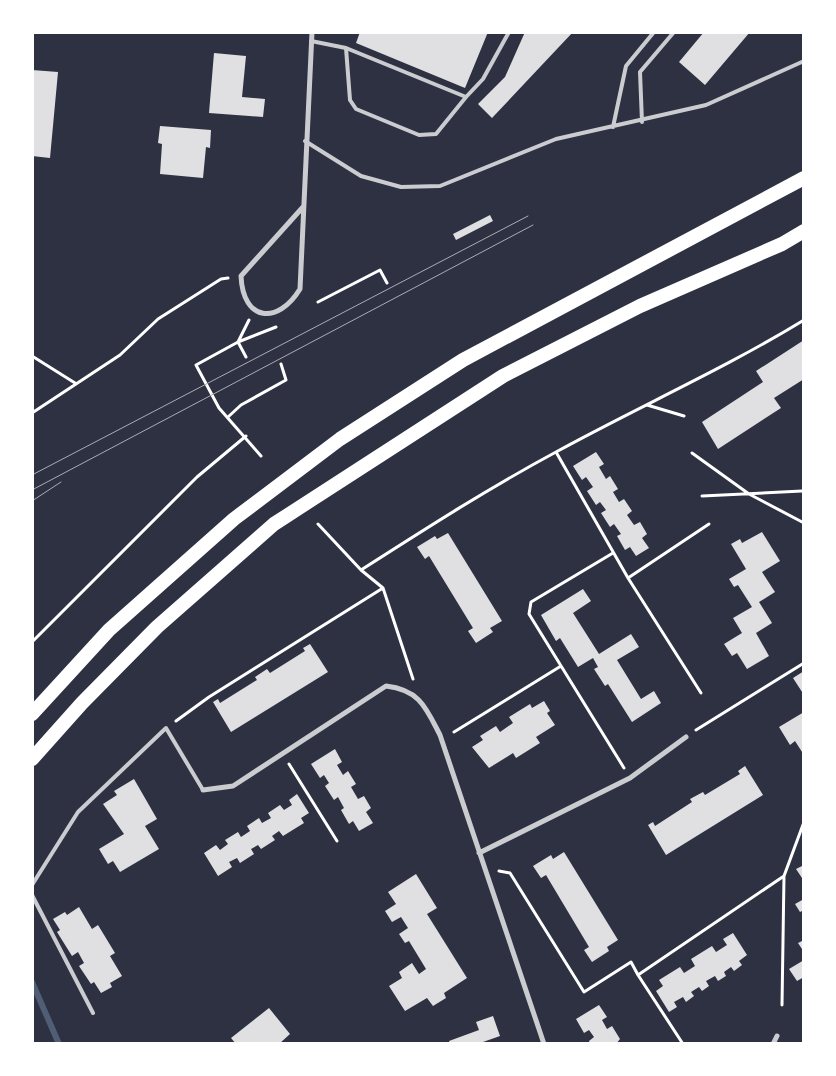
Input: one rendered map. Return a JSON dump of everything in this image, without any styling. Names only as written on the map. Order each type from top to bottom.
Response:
[{"type":"highway","points":[[762,201],[804,170]]},
{"type":"highway","points":[[32,714],[110,630],[234,519],[340,439],[462,360],[804,178]]},
{"type":"highway","points":[[32,759],[82,703],[157,627],[274,524],[503,376],[640,306],[804,233]]},
{"type":"street","points":[[303,207],[241,276],[242,293],[248,306],[260,314],[277,312],[292,302],[300,289],[303,207],[305,140],[312,32]]},
{"type":"street","points":[[203,790],[233,786],[386,686],[402,688],[422,700],[440,735],[544,1044]]},
{"type":"street","points":[[479,853],[630,778],[686,737]]},
{"type":"street","points":[[773,1044],[777,1036]]},
{"type":"lane","points":[[346,48],[350,100],[356,110],[419,135],[436,134],[483,79],[509,32]]},
{"type":"lane","points":[[613,127],[626,66],[654,32]]},
{"type":"lane","points":[[642,122],[640,72],[674,32]]},
{"type":"lane","points":[[311,41],[346,48],[466,97]]},
{"type":"lane","points":[[305,140],[361,176],[402,187],[440,186],[556,139],[642,122],[706,105],[804,61]]},
{"type":"lane","points":[[32,885],[78,812],[166,728],[203,790]]},
{"type":"lane","points":[[32,895],[93,1013]]},
{"type":"path","points":[[318,302],[380,270],[387,283]]},
{"type":"path","points":[[32,413],[120,355],[158,319],[221,279],[241,276]]},
{"type":"path","points":[[361,570],[455,510],[556,452],[756,349],[804,320]]},
{"type":"path","points":[[238,342],[249,324]]},
{"type":"path","points":[[261,456],[246,436],[219,408],[196,365],[238,342],[278,326]]},
{"type":"path","points":[[238,342],[246,357]]},
{"type":"path","points":[[32,356],[76,383]]},
{"type":"path","points":[[228,418],[241,405],[286,380],[281,364]]},
{"type":"path","points":[[647,405],[684,416]]},
{"type":"path","points":[[32,642],[197,477],[246,436]]},
{"type":"path","points":[[556,452],[628,578],[701,693]]},
{"type":"path","points":[[692,453],[749,494],[804,523]]},
{"type":"path","points":[[702,496],[803,492]]},
{"type":"path","points":[[318,524],[361,570],[383,588],[406,656]]},
{"type":"path","points":[[628,578],[709,524]]},
{"type":"path","points":[[613,553],[531,602],[528,614],[630,778]]},
{"type":"path","points":[[166,728],[209,697],[383,588]]},
{"type":"path","points":[[692,732],[804,663]]},
{"type":"path","points":[[454,732],[561,666]]},
{"type":"path","points":[[289,764],[337,841]]},
{"type":"path","points":[[782,1004],[784,876],[804,822]]},
{"type":"path","points":[[500,871],[510,873],[584,992],[631,962],[683,1044]]},
{"type":"path","points":[[638,974],[784,876]]},
{"type":"building","points":[[360,32],[488,32],[465,88],[356,43]]},
{"type":"building","points":[[525,32],[573,32],[492,118],[478,104],[505,77]]},
{"type":"building","points":[[704,32],[750,32],[705,85],[679,62]]},
{"type":"building","points":[[214,53],[246,56],[242,97],[265,99],[263,117],[209,113]]},
{"type":"building","points":[[32,70],[58,72],[50,158],[32,156]]},
{"type":"building","points":[[160,126],[211,130],[210,148],[206,147],[203,178],[160,174],[162,144],[158,143]]},
{"type":"building","points":[[490,215],[493,221],[456,240],[453,234]]},
{"type":"building","points":[[804,340],[804,379],[774,398],[781,408],[718,449],[702,422],[763,382],[756,371]]},
{"type":"building","points":[[596,452],[604,464],[599,467],[606,479],[610,476],[618,489],[613,492],[619,502],[624,499],[632,511],[627,515],[634,525],[640,522],[647,534],[642,538],[649,548],[636,556],[630,547],[625,550],[617,536],[621,534],[614,524],[610,527],[601,513],[606,510],[600,502],[596,505],[587,491],[593,487],[586,477],[582,480],[573,466]]},
{"type":"building","points":[[762,532],[780,561],[762,572],[775,592],[759,602],[772,623],[756,633],[769,656],[747,669],[737,653],[732,656],[724,644],[742,633],[733,618],[752,607],[738,585],[734,587],[729,579],[746,569],[731,544],[740,539],[742,543]]},
{"type":"building","points":[[448,533],[502,621],[490,628],[493,632],[476,643],[468,631],[473,628],[429,556],[425,559],[417,547],[435,536],[437,539]]},
{"type":"building","points":[[583,589],[591,601],[573,613],[599,654],[631,634],[639,647],[617,660],[641,699],[654,691],[661,703],[632,722],[608,684],[605,686],[594,669],[598,667],[593,658],[578,667],[560,638],[556,641],[541,615]]},
{"type":"building","points":[[310,644],[328,672],[231,732],[213,702],[218,699],[220,703],[257,680],[255,677],[267,669],[270,673],[305,651],[303,648]]},
{"type":"building","points":[[804,671],[804,695],[793,678]]},
{"type":"building","points":[[544,701],[550,711],[547,713],[555,725],[536,737],[540,743],[516,758],[513,753],[489,768],[472,747],[483,740],[480,736],[496,726],[500,732],[513,723],[509,717],[530,704],[532,708]]},
{"type":"building","points":[[804,712],[804,755],[795,741],[790,745],[779,727]]},
{"type":"building","points":[[335,749],[342,762],[337,765],[343,775],[348,771],[356,784],[351,787],[358,799],[364,796],[371,808],[366,812],[373,823],[359,831],[353,821],[349,824],[341,810],[344,808],[338,797],[334,800],[325,786],[329,783],[324,775],[320,778],[311,764]]},
{"type":"building","points":[[745,766],[763,795],[666,855],[648,825],[653,822],[655,826],[692,802],[690,799],[703,792],[705,795],[740,774],[738,771]]},
{"type":"building","points":[[134,779],[157,819],[145,826],[159,849],[120,872],[113,861],[108,864],[99,849],[124,834],[103,804],[117,795],[114,791]]},
{"type":"building","points":[[297,794],[309,813],[301,818],[304,823],[283,836],[279,831],[272,836],[275,840],[261,849],[258,845],[251,849],[254,854],[240,863],[237,858],[229,862],[232,867],[218,876],[204,853],[216,845],[220,850],[228,844],[225,840],[238,832],[241,837],[250,831],[247,826],[259,818],[262,823],[271,818],[268,813],[280,805],[284,810],[292,805],[289,800]]},
{"type":"building","points":[[564,852],[618,940],[607,947],[609,951],[592,962],[584,950],[589,947],[546,875],[541,878],[533,866],[551,855],[553,859]]},
{"type":"building","points":[[804,865],[804,881],[796,869]]},
{"type":"building","points":[[416,874],[437,908],[427,914],[467,978],[444,993],[446,998],[433,1006],[427,998],[405,1011],[389,986],[402,978],[399,972],[412,963],[419,974],[426,969],[409,941],[405,943],[399,934],[408,928],[401,917],[392,922],[385,911],[396,904],[388,892]]},
{"type":"building","points":[[804,899],[804,910],[800,912],[795,904]]},
{"type":"building","points":[[79,907],[92,929],[98,925],[115,953],[110,956],[122,976],[110,983],[112,987],[101,993],[94,982],[91,984],[79,966],[84,963],[78,952],[72,956],[57,932],[60,930],[53,919],[65,912],[67,915]]},
{"type":"building","points":[[733,933],[747,955],[739,961],[742,965],[734,971],[731,967],[724,972],[726,976],[718,981],[715,976],[706,981],[709,986],[702,991],[699,987],[691,992],[694,996],[686,1002],[683,997],[674,1002],[677,1007],[669,1012],[656,991],[663,986],[659,980],[680,967],[684,973],[695,966],[691,959],[712,946],[716,952],[727,945],[723,939]]},
{"type":"building","points":[[804,940],[804,952],[798,943]]},
{"type":"building","points":[[804,960],[804,977],[797,981],[789,969]]},
{"type":"building","points":[[599,1005],[607,1017],[602,1020],[607,1029],[612,1026],[620,1039],[616,1044],[590,1044],[589,1041],[594,1037],[589,1030],[584,1033],[576,1019]]},
{"type":"building","points":[[269,1008],[290,1034],[279,1044],[236,1044],[231,1038]]},
{"type":"building","points":[[493,1016],[500,1036],[483,1042],[484,1044],[450,1044],[449,1041],[479,1030],[476,1022]]},
{"type":"waterway","points":[[32,982],[59,1044]]},
{"type":"tram line","points":[[32,475],[528,216]]},
{"type":"tram line","points":[[32,490],[533,225]]},
{"type":"tram line","points":[[32,501],[61,482]]}]
